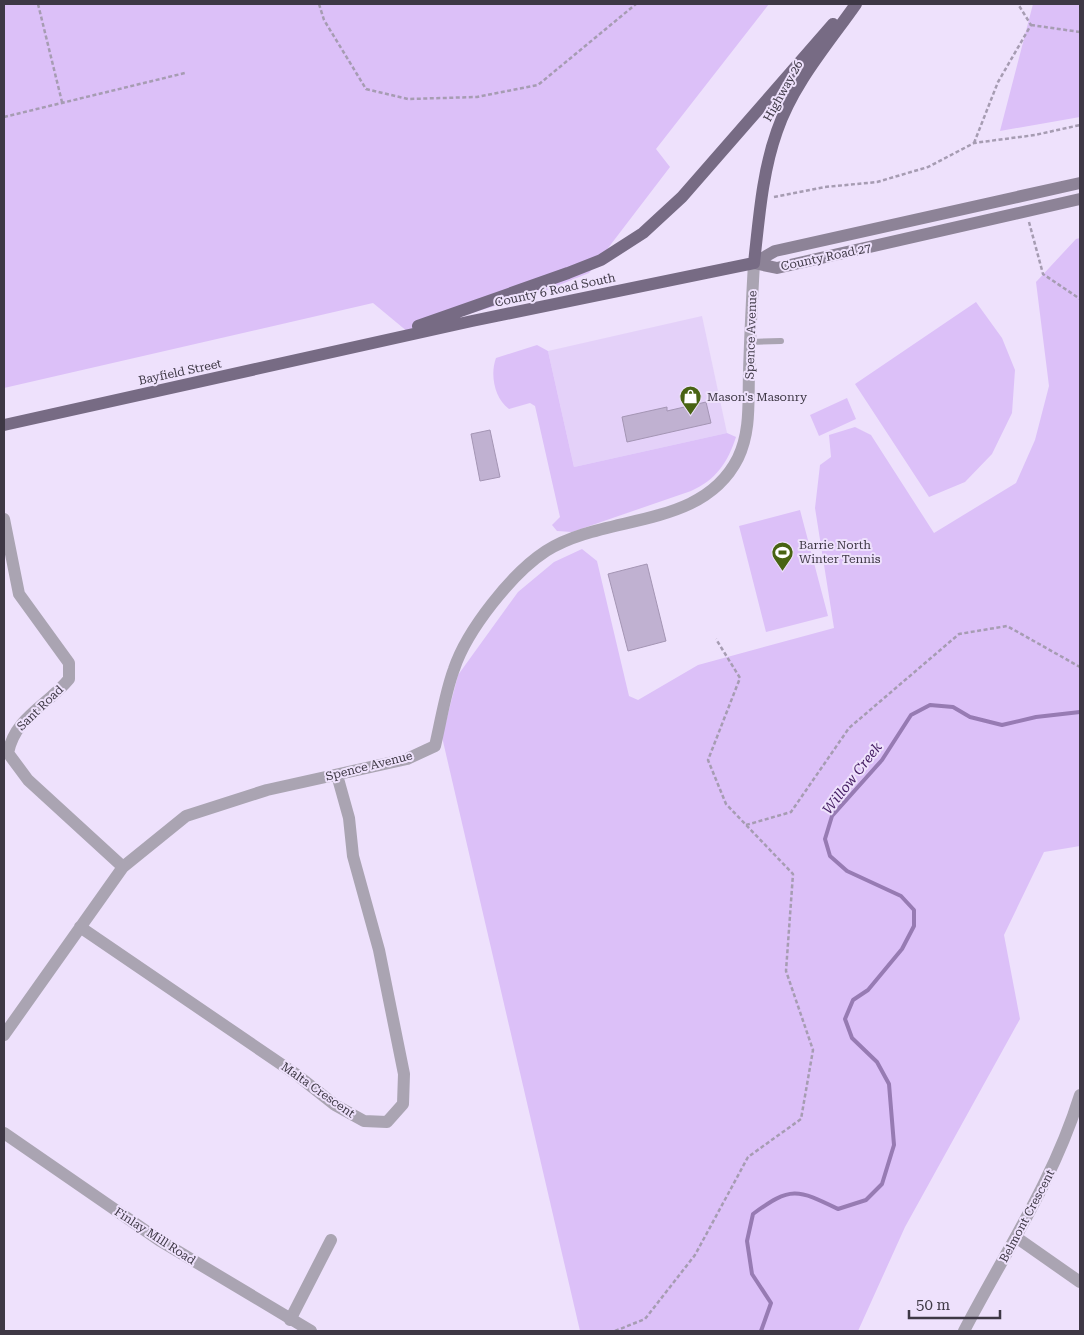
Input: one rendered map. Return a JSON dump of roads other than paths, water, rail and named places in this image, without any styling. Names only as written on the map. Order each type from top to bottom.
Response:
[{"type":"main road","points":[[362,346],[601,260],[643,233],[682,198],[852,4]]},
{"type":"main road","name":"Highway 26","points":[[754,263],[762,196],[777,130],[803,79],[856,4]]},
{"type":"main road","name":"County Road 27","points":[[754,263],[775,251],[1080,184]]},
{"type":"main road","name":"County Road 27","points":[[754,263],[777,268],[1080,199]]},
{"type":"main road","name":"County 6 Road South","points":[[362,346],[754,263]]},
{"type":"main road","name":"Bayfield Street","points":[[4,425],[362,346]]},
{"type":"street","name":"Spence Avenue","points":[[4,1035],[123,867],[186,816],[267,790],[407,759],[435,746],[454,669],[466,640],[514,578],[547,551],[588,533],[688,506],[718,487],[738,458],[748,423],[754,263]]},
{"type":"street","name":"Sant Road","points":[[4,519],[19,594],[69,664],[69,679],[60,690],[18,727],[11,740],[8,753],[28,780],[123,867]]},
{"type":"street","name":"Malta Crescent","points":[[80,927],[297,1075],[335,1105],[364,1121],[387,1122],[403,1104],[404,1074],[379,950],[353,856],[349,818],[337,775]]},
{"type":"street","name":"Belmont Crescent","points":[[964,1331],[1017,1238],[1056,1162],[1080,1095]]},
{"type":"street","name":"Finlay Mill Road","points":[[4,1133],[159,1240],[311,1331]]},
{"type":"street","points":[[1017,1238],[1080,1282]]},
{"type":"street","points":[[290,1320],[331,1240]]},
{"type":"lane","points":[[750,342],[781,341]]},
{"type":"waterway","name":"Willow Creek","points":[[761,1331],[771,1303],[752,1274],[747,1241],[753,1214],[777,1199],[794,1194],[813,1197],[838,1209],[866,1200],[882,1184],[894,1145],[889,1084],[877,1062],[852,1038],[845,1019],[853,1000],[868,990],[902,949],[914,926],[914,910],[901,896],[847,871],[830,856],[825,839],[832,816],[882,760],[911,715],[930,705],[953,707],[970,717],[1002,725],[1036,717],[1080,712]]},
{"type":"place","name":"Mason's Masonry","points":[[691,416]]},
{"type":"place","name":"Barrie North Winter Tennis","points":[[783,571]]}]
